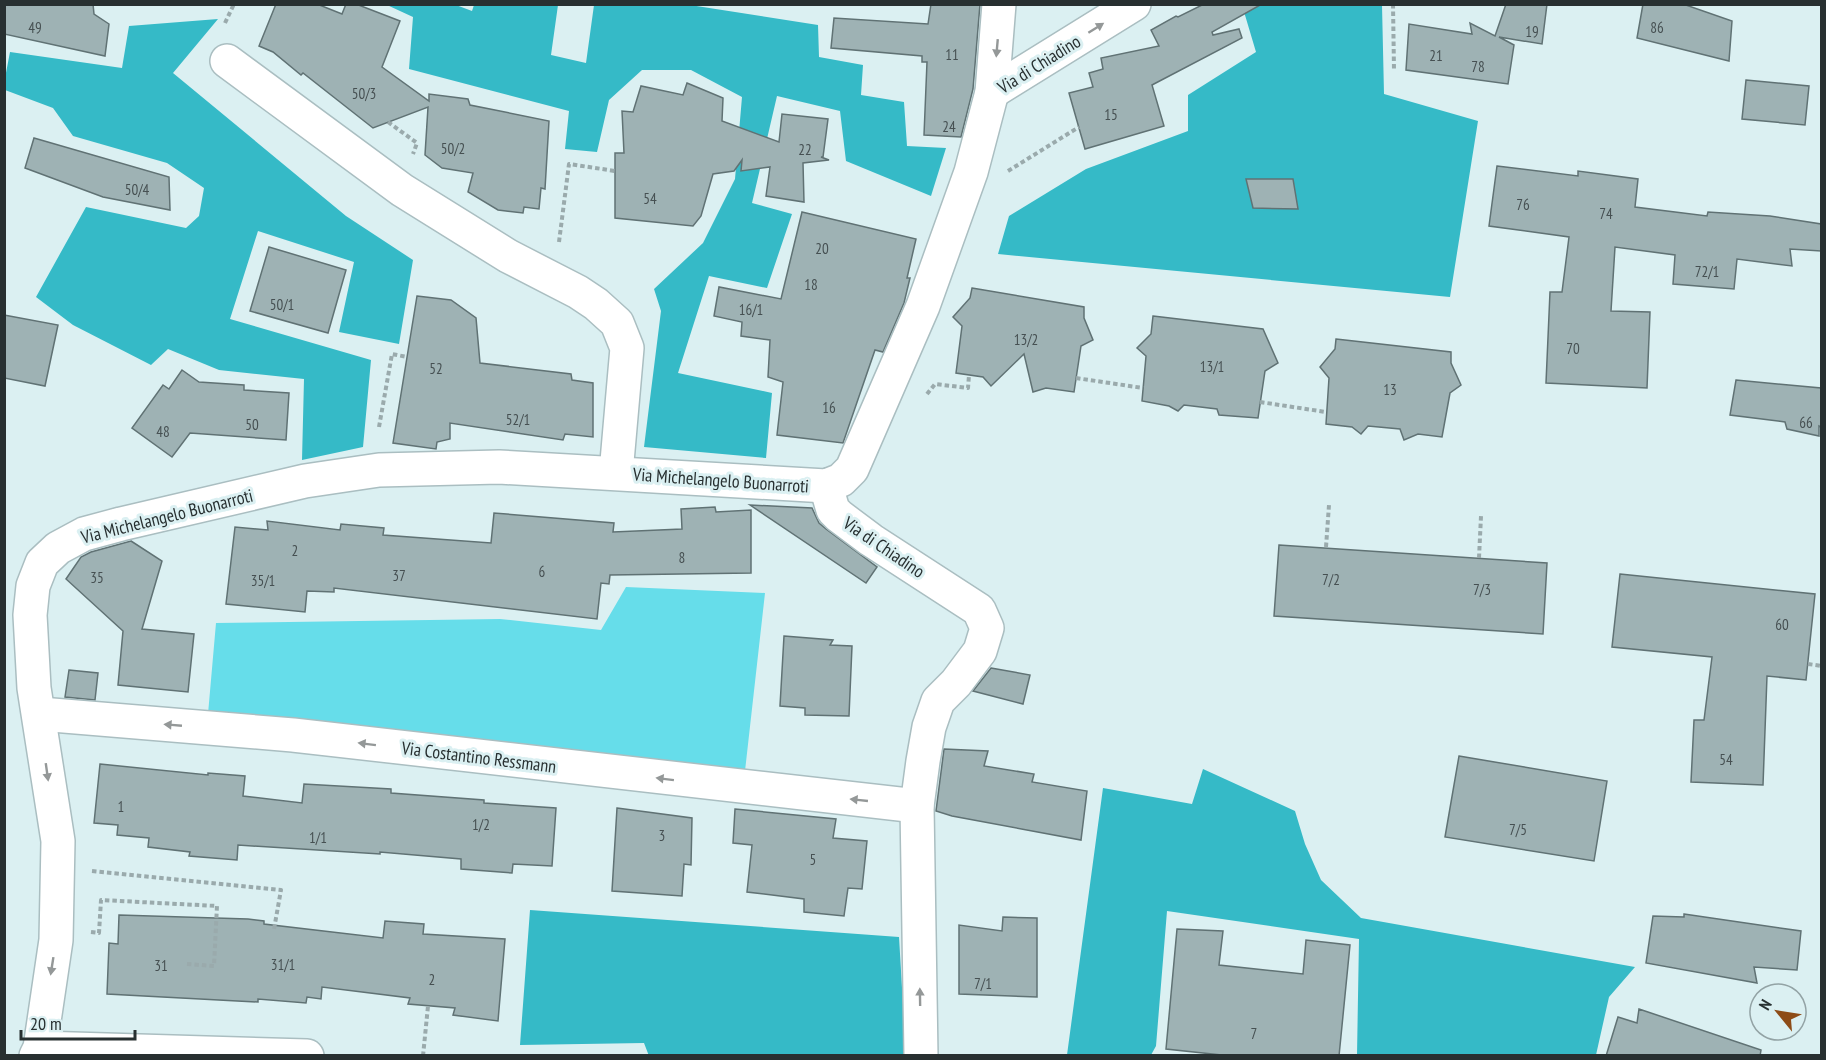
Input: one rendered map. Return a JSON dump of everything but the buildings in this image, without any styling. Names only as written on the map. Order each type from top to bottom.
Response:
[{"type":"street","points":[[992,92],[999,4]]},
{"type":"street","name":"Via di Chiadino","points":[[921,1056],[917,806],[929,727],[938,701],[956,683],[980,651],[987,628],[979,609],[871,540],[839,516],[833,510],[826,486],[841,480],[852,469],[923,306],[971,172],[992,92],[1134,4]]},
{"type":"street","name":"Via Michelangelo Buonarroti","points":[[226,61],[402,190],[508,256],[578,292],[596,304],[617,323],[627,348],[616,473]]},
{"type":"street","name":"Via Michelangelo Buonarroti","points":[[38,1052],[57,928],[58,841],[40,714],[34,688],[30,615],[33,586],[42,563],[58,548],[84,534],[305,481],[379,470],[499,467],[826,486]]},
{"type":"street","name":"Via Costantino Ressmann","points":[[40,714],[293,735],[917,806]]},
{"type":"street","points":[[38,1052],[307,1056]]},
{"type":"path","points":[[225,23],[234,4]]},
{"type":"path","points":[[1393,4],[1394,70]]},
{"type":"path","points":[[388,122],[417,142],[412,158]]},
{"type":"path","points":[[971,172],[1003,174],[1079,127]]},
{"type":"path","points":[[558,247],[569,164],[615,171]]},
{"type":"path","points":[[379,427],[392,354],[407,357]]},
{"type":"path","points":[[954,386],[968,388],[969,375]]},
{"type":"path","points":[[1076,378],[1143,388]]},
{"type":"path","points":[[1260,402],[1326,411]]},
{"type":"path","points":[[1326,547],[1329,505]]},
{"type":"path","points":[[1479,558],[1481,516]]},
{"type":"path","points":[[1808,664],[1821,666]]},
{"type":"path","points":[[58,868],[280,890],[274,929]]},
{"type":"path","points":[[57,928],[99,933],[101,900],[217,906],[214,966],[187,964]]},
{"type":"path","points":[[423,1056],[428,1006]]},
{"type":"shaded area","points":[[387,5],[456,5],[472,11],[474,5],[558,5],[551,55],[586,63],[594,5],[690,5],[818,25],[819,57],[863,65],[861,95],[904,102],[907,146],[946,148],[931,196],[846,161],[840,111],[777,96],[752,203],[792,214],[767,288],[709,276],[678,373],[772,393],[766,458],[644,447],[661,311],[654,289],[703,243],[735,179],[742,97],[691,70],[642,70],[609,100],[597,152],[565,149],[569,111],[409,69],[413,17]]},
{"type":"shaded area","points":[[1242,5],[1382,5],[1384,94],[1478,121],[1450,297],[998,254],[1009,216],[1086,169],[1188,131],[1188,95],[1256,52]]},
{"type":"shaded area","points":[[218,19],[173,73],[346,216],[413,260],[399,344],[339,332],[354,262],[258,231],[230,319],[371,360],[363,447],[302,460],[304,379],[219,370],[168,349],[151,365],[73,325],[36,297],[86,207],[186,228],[199,216],[204,188],[167,163],[73,136],[53,108],[5,90],[10,52],[122,68],[129,26]]},
{"type":"shaded area","points":[[626,587],[765,593],[745,771],[208,714],[216,623],[500,619],[601,630]]},
{"type":"shaded area","points":[[1203,769],[1295,811],[1305,844],[1321,880],[1361,918],[1635,967],[1609,997],[1596,1055],[1357,1055],[1359,939],[1167,911],[1156,1046],[1151,1055],[1067,1055],[1103,788],[1192,804]]},
{"type":"shaded area","points":[[530,910],[899,937],[906,1055],[649,1056],[644,1043],[520,1045]]}]
